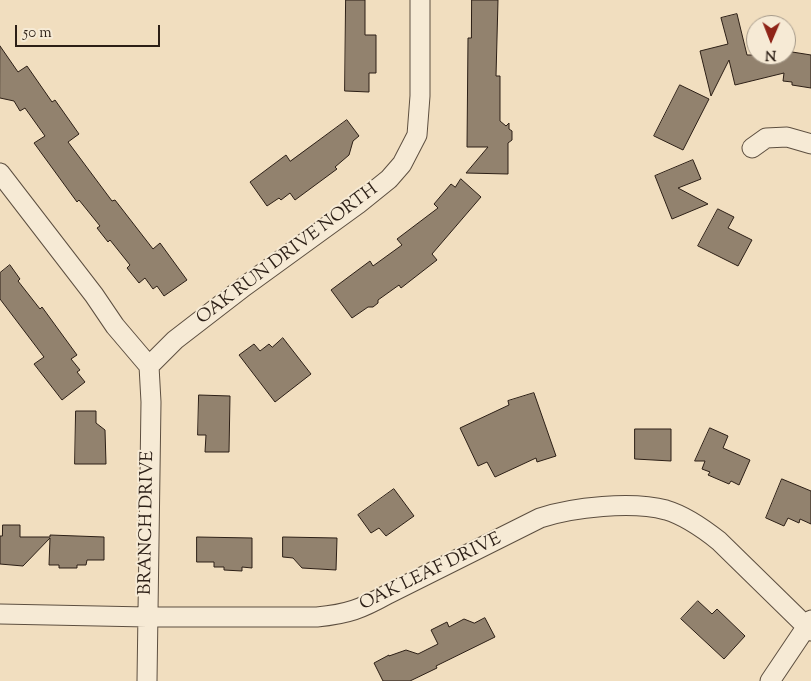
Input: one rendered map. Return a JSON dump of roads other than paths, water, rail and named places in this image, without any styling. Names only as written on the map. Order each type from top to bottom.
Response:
[{"type":"street","name":"OAK RUN DRIVE NORTH","points":[[149,366],[183,334],[245,286],[358,204],[389,179],[402,164],[417,135],[420,96],[420,0]]},
{"type":"street","points":[[752,148],[766,138],[787,137],[811,144]]},
{"type":"street","points":[[0,173],[94,295],[115,326],[149,366]]},
{"type":"street","name":"BRANCH DRIVE","points":[[147,681],[149,366]]},
{"type":"street","name":"OAK LEAF DRIVE","points":[[0,614],[317,617],[350,613],[364,608],[388,594],[540,518],[560,512],[613,506],[648,507],[667,510],[704,529],[810,626]]},
{"type":"street","points":[[770,681],[810,626]]}]
